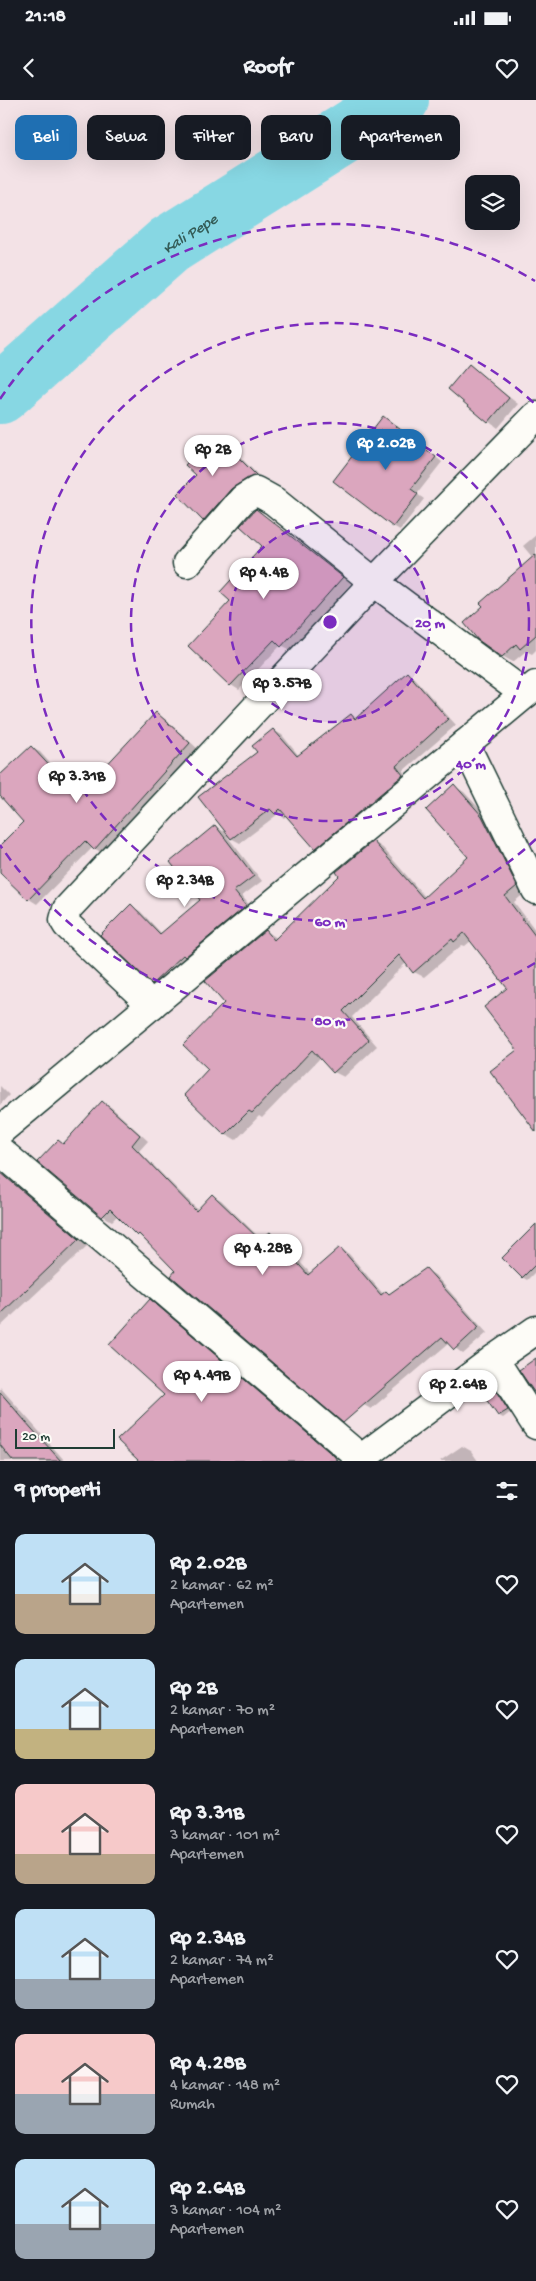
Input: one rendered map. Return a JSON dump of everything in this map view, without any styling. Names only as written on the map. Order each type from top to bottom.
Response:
[{"type":"street","points":[[152,1005],[67,925],[64,920],[64,914],[374,582],[536,416]]},
{"type":"street","points":[[0,1131],[530,690],[374,582],[274,501],[256,491],[243,499],[187,563]]},
{"type":"street","points":[[465,744],[536,890]]},
{"type":"street","points":[[0,1151],[361,1460],[494,1358],[536,1330]]},
{"type":"street","points":[[494,1358],[536,1425]]},
{"type":"building","points":[[469,364],[509,398],[488,423],[448,389]]},
{"type":"building","points":[[383,416],[436,457],[411,489],[418,494],[393,527],[333,481]]},
{"type":"building","points":[[215,434],[257,476],[248,478],[231,489],[203,521],[177,494],[196,475],[185,465]]},
{"type":"building","points":[[256,509],[343,577],[281,647],[274,640],[230,686],[188,646],[230,601],[220,592],[262,546],[240,526]]},
{"type":"building","points":[[536,554],[536,635],[520,649],[516,644],[502,657],[478,640],[464,623],[483,606],[480,603]]},
{"type":"building","points":[[407,672],[448,719],[396,766],[403,775],[315,849],[280,809],[275,814],[270,809],[231,839],[198,797],[257,752],[252,746],[273,729],[297,756],[351,714],[355,719]]},
{"type":"building","points":[[156,712],[190,743],[94,850],[85,841],[28,900],[0,873],[0,845],[23,822],[0,796],[0,775],[31,746],[72,790],[80,781],[86,787]]},
{"type":"building","points":[[454,784],[482,816],[517,886],[505,896],[536,937],[536,1132],[490,1071],[517,1050],[484,1007],[507,988],[464,933],[454,942],[452,939],[413,973],[399,955],[343,1011],[369,1040],[333,1073],[312,1050],[252,1113],[249,1111],[225,1135],[184,1095],[208,1069],[183,1045],[224,1003],[205,981],[266,930],[274,940],[339,876],[336,872],[373,841],[423,898],[468,857],[426,810]]},
{"type":"building","points":[[215,825],[254,876],[234,891],[246,906],[185,957],[183,955],[152,984],[100,935],[131,904],[160,934],[200,900],[170,862]]},
{"type":"building","points":[[102,1101],[140,1135],[132,1145],[196,1211],[212,1194],[260,1240],[270,1232],[308,1275],[340,1247],[381,1295],[386,1291],[389,1294],[426,1268],[479,1327],[454,1350],[442,1337],[343,1423],[171,1276],[175,1271],[139,1234],[137,1236],[110,1209],[102,1217],[37,1162],[58,1140],[63,1144]]},
{"type":"building","points":[[0,1172],[79,1239],[0,1315]]},
{"type":"building","points":[[536,1224],[536,1264],[522,1278],[502,1258]]},
{"type":"building","points":[[150,1299],[338,1461],[139,1461],[117,1440],[164,1395],[109,1345]]},
{"type":"building","points":[[536,1358],[536,1391],[534,1392],[519,1370]]},
{"type":"building","points":[[494,1388],[508,1410],[498,1416],[483,1395]]},
{"type":"building","points":[[0,1392],[61,1461],[13,1461],[0,1445]]},
{"type":"waterway","name":"Kali Pepe","points":[[0,394],[169,245],[399,100]]}]
